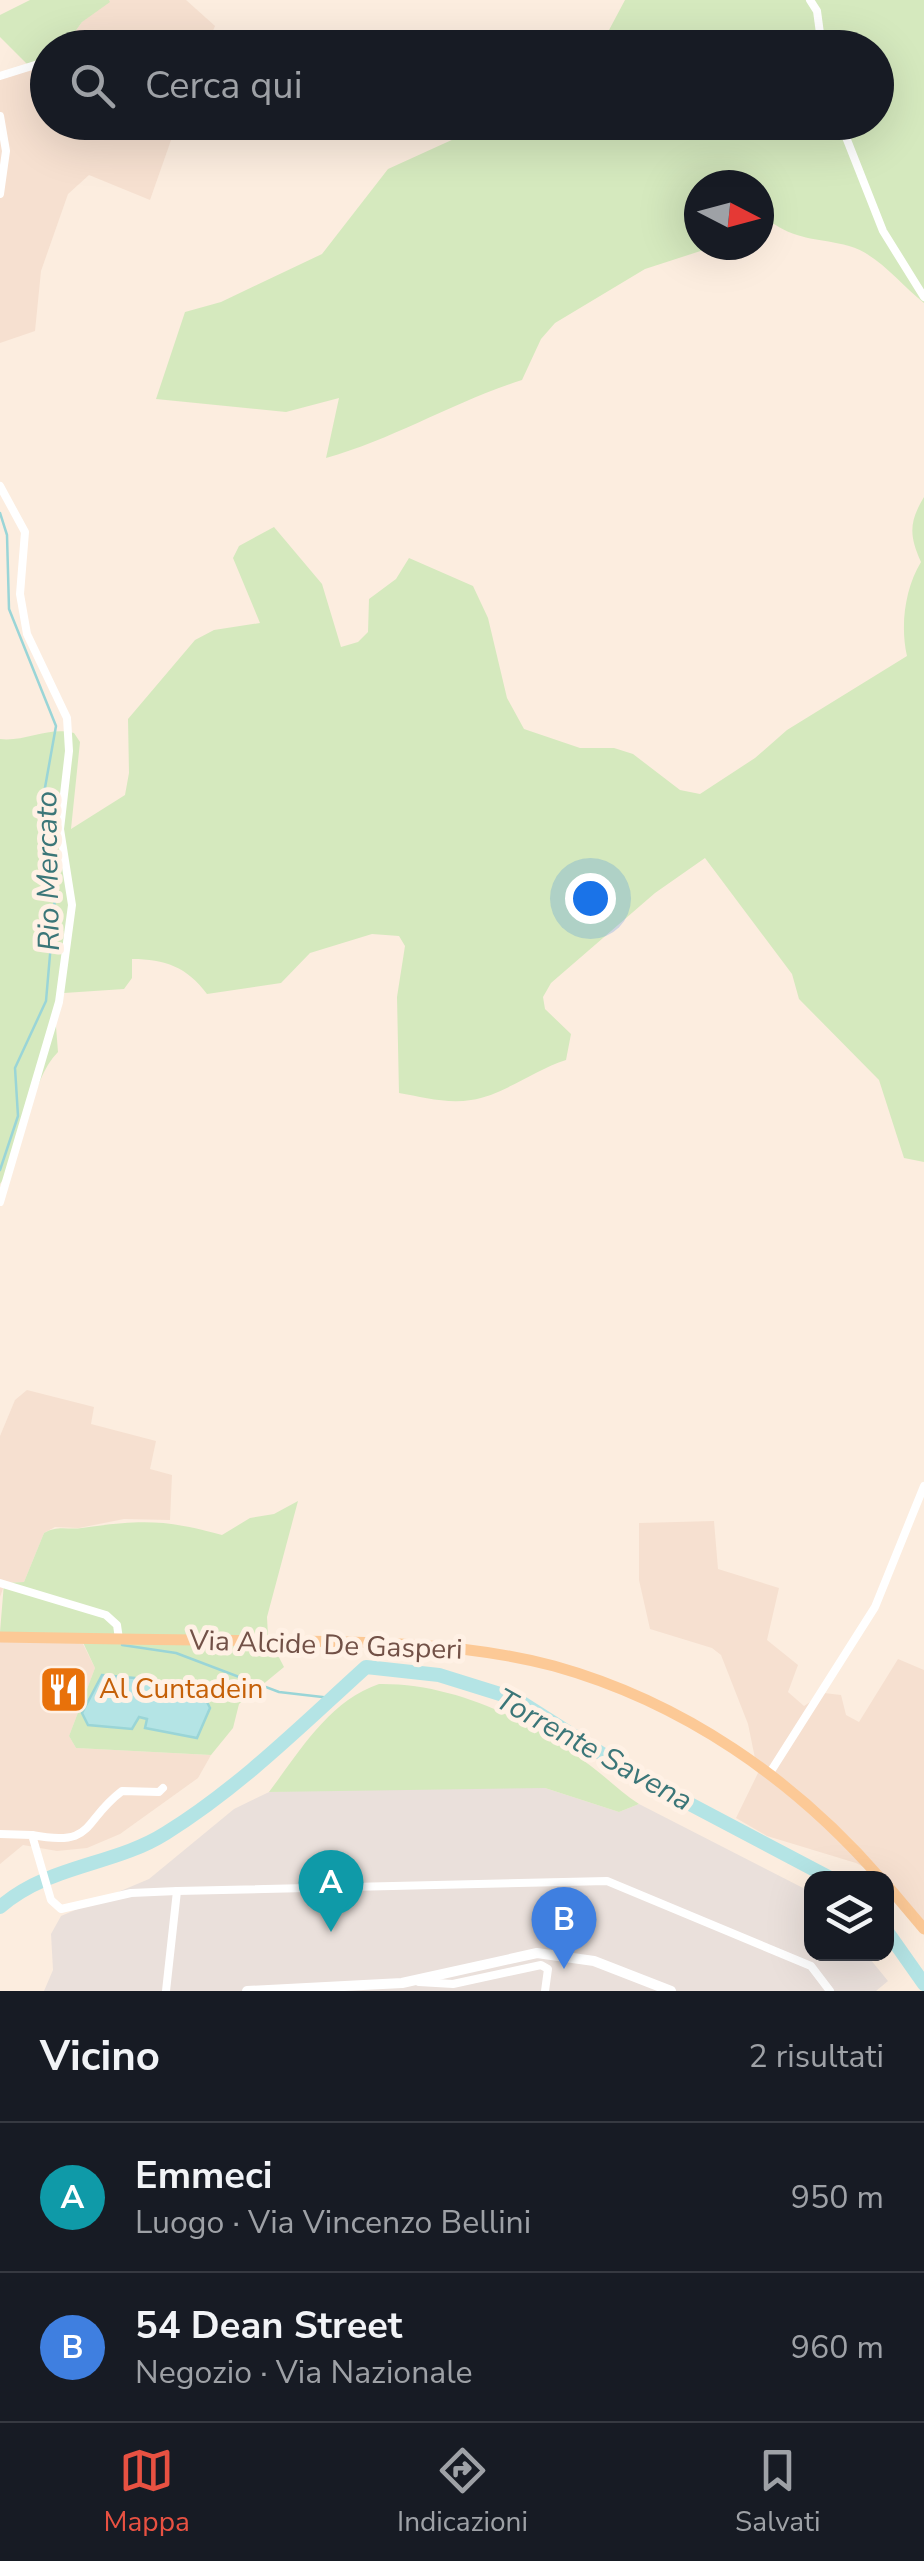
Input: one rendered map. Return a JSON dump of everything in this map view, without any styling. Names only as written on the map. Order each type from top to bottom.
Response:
[{"type":"main road","name":"Via Alcide De Gasperi","points":[[0,1637],[434,1645],[555,1666],[620,1689],[696,1725],[770,1772],[838,1830],[876,1871]]},
{"type":"main road","points":[[894,1894],[924,1930]]},
{"type":"main road","points":[[246,1991],[415,1981],[514,1956],[553,1954],[613,1967],[671,1991]]},
{"type":"street","points":[[810,0],[817,11],[820,30]]},
{"type":"street","points":[[0,76],[30,67]]},
{"type":"street","points":[[0,116],[6,151],[0,194]]},
{"type":"street","points":[[847,140],[882,231],[924,298]]},
{"type":"street","points":[[0,486],[25,532],[20,594],[27,634],[67,718],[69,751],[60,829],[72,905],[59,1002],[0,1202]]},
{"type":"street","points":[[770,1772],[875,1607],[924,1486]]},
{"type":"street","points":[[0,1583],[106,1615],[117,1625],[119,1639]]},
{"type":"street","points":[[0,1834],[69,1838],[83,1834],[122,1791],[159,1792],[163,1788]]},
{"type":"street","points":[[32,1835],[50,1900],[61,1908],[132,1893],[177,1890],[606,1881],[811,1966],[830,1991]]},
{"type":"street","points":[[166,1991],[177,1890]]},
{"type":"street","points":[[415,1981],[453,1984],[541,1965],[548,1968],[545,1991]]},
{"type":"shaded area","points":[[109,0],[186,0],[215,26],[213,30],[76,30]]},
{"type":"shaded area","points":[[30,64],[30,140],[171,140],[150,200],[89,175],[68,194],[41,271],[35,331],[0,343],[0,76]]},
{"type":"shaded area","points":[[27,1390],[94,1407],[91,1424],[156,1441],[150,1469],[172,1475],[170,1520],[124,1519],[79,1528],[55,1527],[44,1533],[24,1582],[5,1583],[0,1597],[0,1436],[15,1400]]},
{"type":"shaded area","points":[[714,1521],[718,1569],[779,1588],[767,1640],[798,1665],[788,1692],[804,1706],[824,1693],[841,1695],[846,1715],[859,1722],[898,1659],[924,1670],[924,1927],[894,1889],[894,1871],[871,1871],[767,1836],[736,1818],[758,1773],[748,1724],[721,1655],[712,1648],[650,1629],[639,1580],[639,1523]]},
{"type":"shaded area","points":[[0,1632],[79,1636],[95,1668],[69,1736],[76,1748],[211,1755],[198,1778],[120,1834],[87,1848],[57,1851],[23,1845],[0,1864]]},
{"type":"shaded area","points":[[349,1787],[545,1788],[619,1812],[639,1804],[804,1888],[804,1961],[872,1961],[888,1981],[876,1991],[44,1991],[53,1970],[51,1934],[61,1916],[149,1879],[234,1809],[269,1792]]},
{"type":"green space","points":[[30,0],[110,2],[76,30],[30,30],[27,64],[0,37],[0,15]]},
{"type":"green space","points":[[625,0],[924,0],[924,303],[860,250],[802,236],[774,224],[774,170],[684,170],[684,256],[645,269],[555,323],[541,339],[522,380],[326,458],[339,398],[286,412],[156,399],[185,312],[221,302],[322,254],[388,169],[452,140],[894,140],[894,30],[609,30]]},
{"type":"green space","points":[[924,497],[924,1162],[904,1158],[879,1080],[799,999],[792,974],[705,858],[655,893],[551,983],[543,997],[545,1009],[571,1034],[566,1060],[471,1100],[444,1101],[399,1093],[397,997],[405,946],[399,936],[372,934],[310,953],[281,983],[207,994],[174,966],[132,959],[132,978],[124,989],[64,993],[55,1014],[58,1052],[40,1080],[17,1152],[0,1184],[0,739],[56,731],[74,733],[80,742],[71,829],[125,795],[129,773],[128,719],[195,640],[214,630],[260,623],[233,558],[239,546],[274,527],[322,584],[341,647],[358,642],[368,632],[369,599],[396,579],[409,558],[473,586],[488,618],[507,698],[524,729],[580,748],[614,748],[633,754],[680,790],[700,794],[755,758],[787,730],[907,656],[905,607],[921,562],[912,529]]},
{"type":"green space","points":[[298,1501],[267,1617],[268,1636],[284,1667],[239,1704],[233,1728],[211,1755],[76,1748],[69,1736],[95,1668],[80,1636],[0,1632],[4,1583],[24,1582],[44,1533],[58,1528],[152,1522],[222,1535],[250,1518],[274,1514]]},
{"type":"green space","points":[[379,1684],[435,1690],[488,1706],[562,1746],[639,1804],[619,1812],[545,1788],[269,1792],[330,1715]]},
{"type":"water","points":[[102,1675],[135,1678],[204,1696],[210,1708],[197,1738],[145,1728],[147,1719],[139,1717],[132,1729],[88,1725],[82,1713]]},
{"type":"waterway","name":"Rio Mercato","points":[[0,513],[7,535],[9,609],[56,726],[41,810],[55,897],[46,1001],[15,1068],[18,1116],[0,1170]]},
{"type":"waterway","points":[[122,1645],[176,1653],[279,1692],[331,1698]]},
{"type":"waterway","name":"Torrente Savena","points":[[0,1907],[40,1882],[146,1844],[166,1833],[245,1776],[366,1667],[439,1675],[516,1699],[635,1775],[817,1871]]},
{"type":"waterway","name":"Torrente Savena","points":[[894,1941],[924,1984]]},
{"type":"place","name":"Al Cuntadein","points":[[64,1689]]},
{"type":"place","name":"Emmeci","points":[[331,1932]]},
{"type":"place","name":"54 Dean Street","points":[[564,1969]]}]
